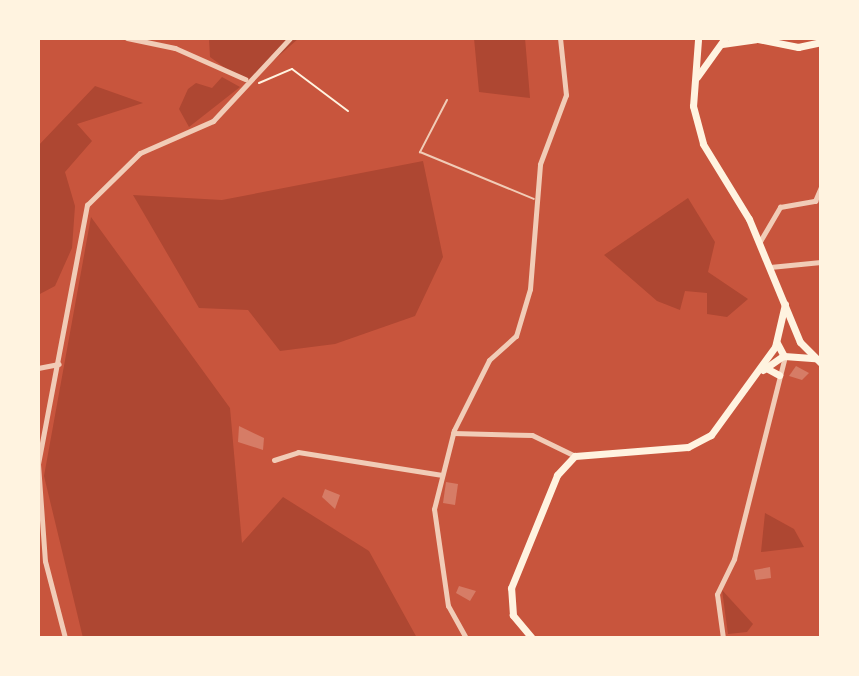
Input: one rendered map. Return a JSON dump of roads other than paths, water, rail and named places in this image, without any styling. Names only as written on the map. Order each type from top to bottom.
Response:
[{"type":"main road","points":[[819,361],[799,340],[759,243],[703,144],[694,86],[697,39],[721,44],[756,39],[798,47],[821,42]]},
{"type":"main road","points":[[694,86],[721,44]]},
{"type":"main road","points":[[532,638],[513,615],[511,588],[549,491],[575,456],[701,441],[724,424],[761,371],[779,339],[785,304]]},
{"type":"main road","points":[[779,339],[799,340]]},
{"type":"main road","points":[[779,339],[788,356]]},
{"type":"main road","points":[[761,371],[788,356],[799,340]]},
{"type":"main road","points":[[788,356],[819,361]]},
{"type":"main road","points":[[761,371],[779,375]]},
{"type":"street","points":[[127,38],[175,48],[245,79]]},
{"type":"street","points":[[65,638],[45,561],[38,464],[59,364],[67,285],[87,205],[140,153],[196,132],[244,87],[245,79],[290,38]]},
{"type":"street","points":[[466,638],[448,606],[434,540],[442,475],[453,433],[489,360],[516,336],[530,289],[534,199],[566,95],[560,38]]},
{"type":"street","points":[[759,243],[780,207],[815,201],[821,187]]},
{"type":"street","points":[[770,267],[821,262]]},
{"type":"street","points":[[723,638],[717,594],[734,559],[779,375],[788,356]]},
{"type":"street","points":[[38,368],[59,364]]},
{"type":"street","points":[[453,433],[532,435],[575,456]]},
{"type":"street","points":[[274,460],[280,452],[298,452],[442,475]]},
{"type":"lane","points":[[447,100],[420,152],[534,199]]}]
